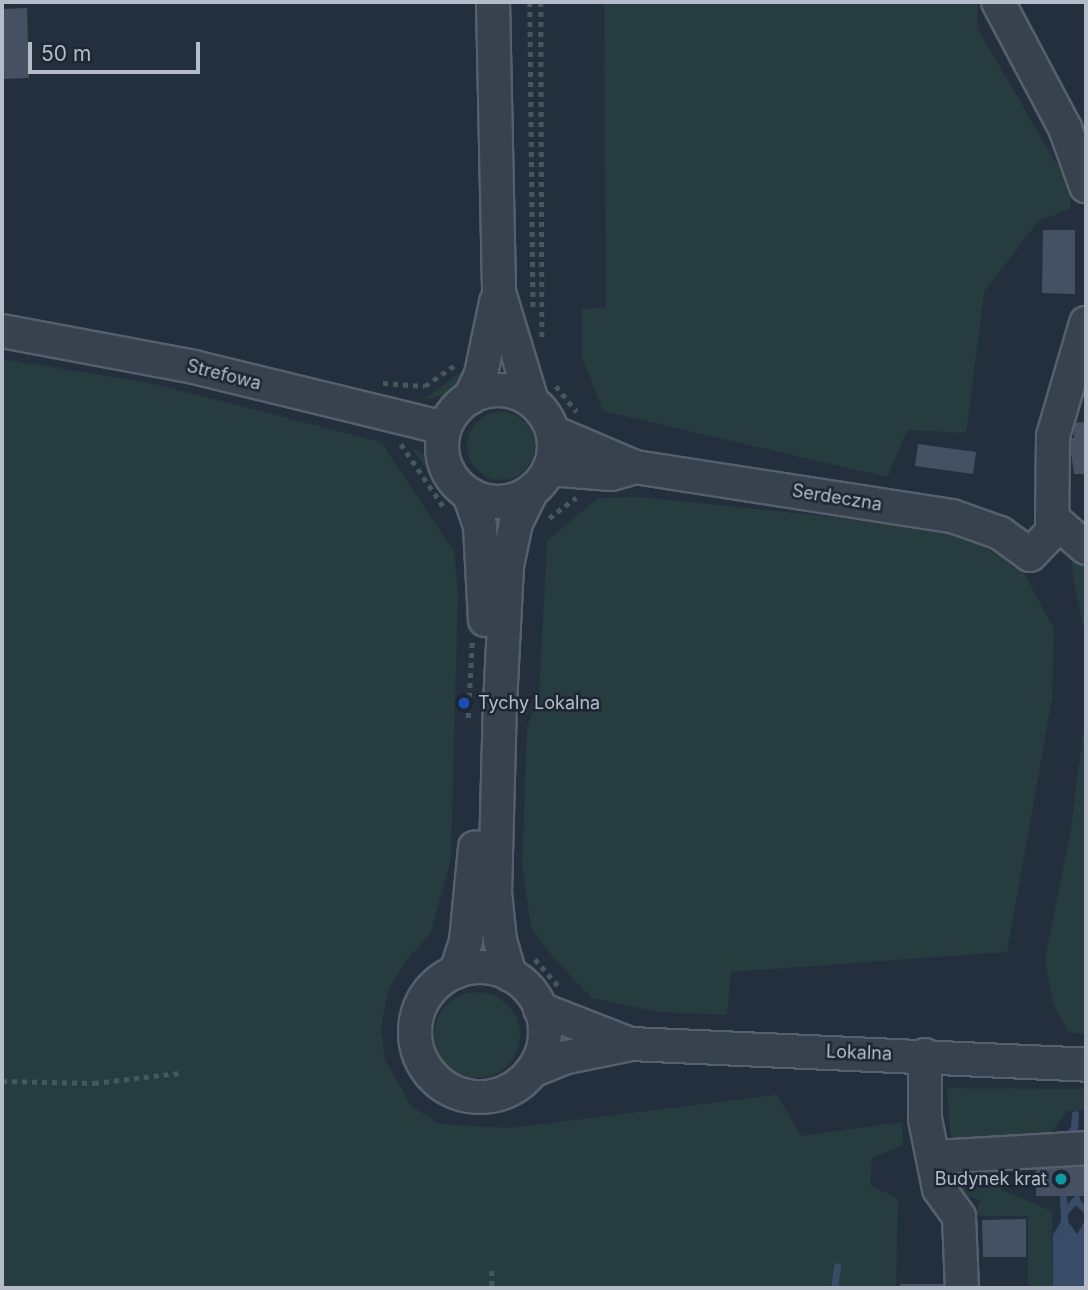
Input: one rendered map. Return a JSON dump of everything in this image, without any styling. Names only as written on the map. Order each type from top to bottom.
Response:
[{"type":"street","points":[[456,972],[466,940],[474,876],[485,625],[480,526],[470,494],[446,465],[445,428],[470,398],[486,352],[499,292],[493,2]]},
{"type":"street","points":[[998,2],[1065,128],[1086,186]]},
{"type":"street","points":[[499,292],[540,388],[553,432],[540,481],[516,523],[507,566],[495,892],[499,941],[521,965],[525,986],[552,1001],[545,1036],[532,1071],[503,1093],[485,1097],[466,1096],[434,1079],[416,1047],[418,1010],[433,987],[456,972],[474,967],[521,965]]},
{"type":"street","points":[[1086,323],[1053,436],[1052,518],[1086,548]]},
{"type":"street","name":"Strefowa","points":[[2,331],[194,367],[445,428]]},
{"type":"street","points":[[470,398],[540,388]]},
{"type":"street","points":[[553,432],[600,462]]},
{"type":"street","name":"Serdeczna","points":[[540,481],[600,462],[635,467],[952,516],[1000,533],[1030,555],[1052,532],[1052,518]]},
{"type":"street","points":[[470,494],[500,502],[540,481]]},
{"type":"street","name":"Lokalna","points":[[552,1001],[631,1044]]},
{"type":"street","name":"Lokalna","points":[[532,1071],[567,1057],[631,1044],[925,1055],[1086,1065]]},
{"type":"street","points":[[925,1055],[925,1119],[936,1157],[939,1189],[959,1217],[962,1288]]},
{"type":"street","points":[[936,1157],[1086,1148]]},
{"type":"path","points":[[530,2],[532,318]]},
{"type":"path","points":[[541,2],[545,165],[541,349]]},
{"type":"path","points":[[376,383],[425,386],[475,352],[486,352]]},
{"type":"path","points":[[540,388],[602,442],[598,483],[543,524]]},
{"type":"path","points":[[521,965],[552,1001]]},
{"type":"path","points":[[2,1081],[94,1083],[179,1073]]},
{"type":"path","points":[[492,1271],[492,1288]]},
{"type":"green space","points":[[604,2],[978,2],[977,28],[1069,185],[1071,199],[1070,209],[1038,221],[984,292],[966,433],[907,430],[887,477],[603,411],[582,357],[582,309],[606,308]]},
{"type":"green space","points":[[2,359],[154,384],[381,442],[454,552],[458,593],[451,859],[430,934],[407,959],[388,990],[381,1029],[385,1060],[411,1106],[439,1124],[510,1128],[777,1095],[801,1136],[902,1122],[903,1145],[872,1158],[870,1185],[898,1199],[896,1288],[2,1288]]},
{"type":"green space","points":[[476,361],[466,383],[455,393],[423,400]]},
{"type":"green space","points":[[508,412],[529,427],[535,439],[533,459],[525,470],[508,480],[494,480],[477,470],[469,459],[467,439],[477,422],[488,414]]},
{"type":"green space","points":[[412,448],[426,454],[465,507],[466,527]]},
{"type":"green space","points":[[639,497],[934,527],[985,547],[1024,573],[1054,629],[1052,699],[1007,952],[731,972],[727,1015],[659,1012],[592,998],[552,956],[531,927],[522,866],[527,728],[539,694],[547,541],[598,498]]},
{"type":"green space","points":[[1071,552],[1086,568],[1086,639],[1073,577]]},
{"type":"green space","points":[[1086,708],[1086,1035],[1069,1032],[1053,1004],[1045,959],[1071,829]]},
{"type":"green space","points":[[477,992],[494,995],[508,1004],[517,1018],[520,1035],[517,1052],[508,1066],[494,1075],[477,1078],[460,1075],[446,1066],[437,1052],[434,1035],[437,1018],[446,1004],[460,995]]},
{"type":"green space","points":[[947,1088],[1086,1089],[1086,1115],[1084,1110],[1067,1111],[1047,1138],[951,1142]]},
{"type":"green space","points":[[951,1164],[1000,1168],[1002,1190],[1052,1211],[1053,1288],[1028,1288],[1028,1216],[973,1216],[981,1200],[954,1193]]},
{"type":"water","points":[[1053,1235],[1086,1235],[1086,1288],[1053,1288]]},
{"type":"building","points":[[27,8],[29,78],[2,79],[2,9]]},
{"type":"building","points":[[1043,230],[1075,230],[1075,294],[1042,293]]},
{"type":"building","points":[[1086,422],[1084,482],[1084,474],[1074,474],[1069,438],[1074,438],[1073,423]]},
{"type":"building","points":[[918,444],[976,452],[973,474],[915,466]]},
{"type":"building","name":"Budynek krat","points":[[1036,1162],[1086,1162],[1086,1196],[1036,1196]]},
{"type":"building","points":[[1026,1219],[1026,1257],[983,1257],[982,1220]]},
{"type":"building","points":[[900,1284],[944,1284],[944,1288],[900,1288]]},
{"type":"waterway","points":[[1065,1138],[1074,1128],[1075,1114]]},
{"type":"waterway","points":[[1063,1198],[1065,1235]]},
{"type":"waterway","points":[[1064,1212],[1076,1199]]},
{"type":"waterway","points":[[1076,1201],[1086,1210]]},
{"type":"waterway","points":[[1056,1235],[1064,1222],[1073,1235]]},
{"type":"waterway","points":[[1080,1235],[1086,1224]]},
{"type":"waterway","points":[[834,1288],[837,1266]]},
{"type":"place","name":"Tychy Lokalna","points":[[464,703]]},
{"type":"place","name":"Budynek krat","points":[[1061,1179]]}]
